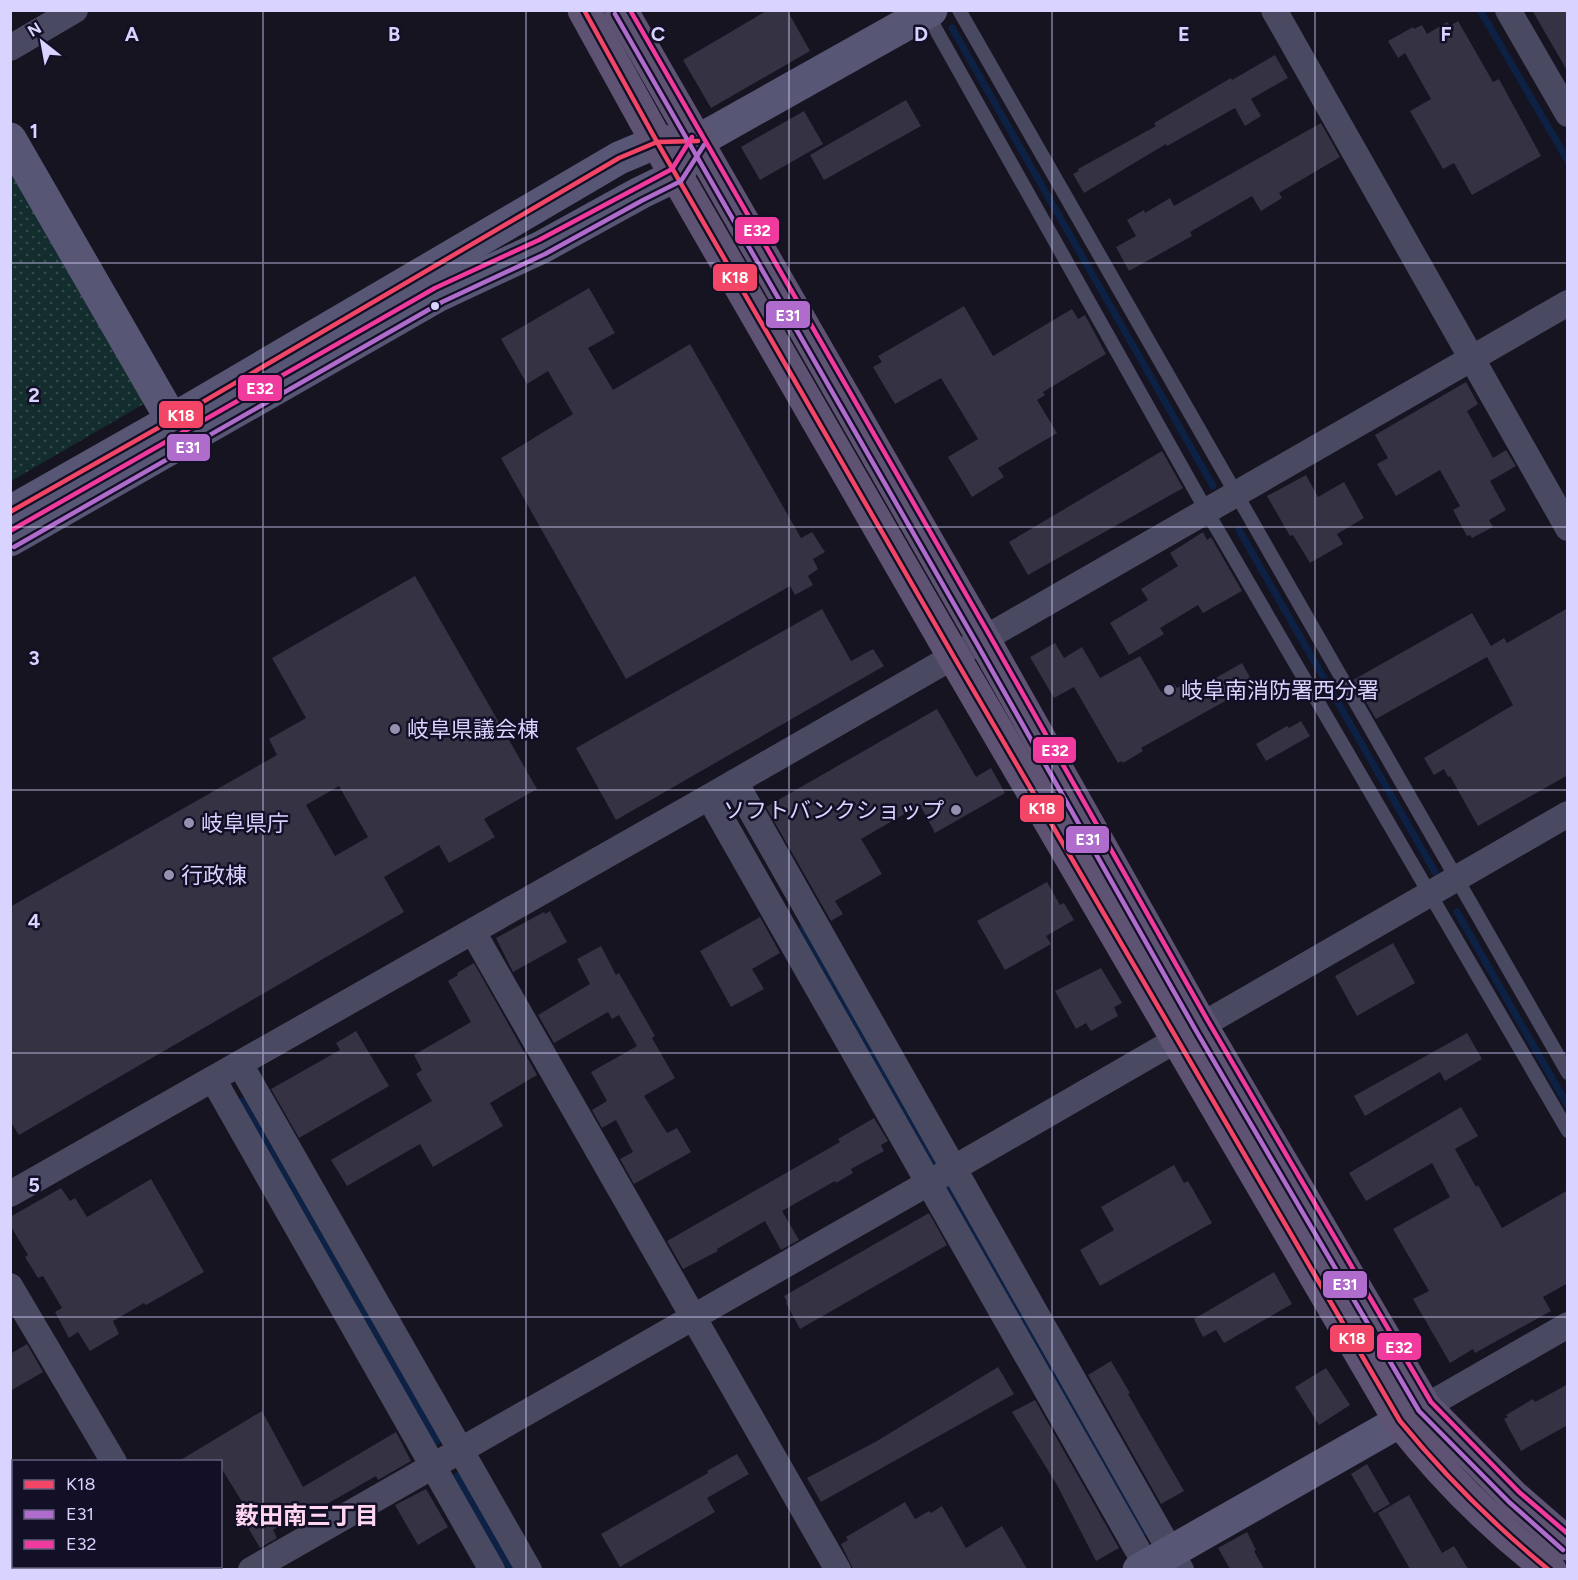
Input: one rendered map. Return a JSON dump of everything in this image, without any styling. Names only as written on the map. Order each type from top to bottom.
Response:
[{"type":"main road","points":[[584,10],[657,142],[954,657],[1189,1032],[1413,1414],[1426,1453],[1472,1503],[1515,1543],[1550,1569]]},
{"type":"main road","points":[[621,10],[984,640],[1189,1032]]},
{"type":"main road","points":[[1413,1414],[1568,1544]]},
{"type":"street","points":[[10,48],[75,10]]},
{"type":"street","points":[[1274,10],[1568,528]]},
{"type":"street","points":[[1508,10],[1568,114]]},
{"type":"street","points":[[10,512],[172,420],[619,158],[657,142],[698,141],[927,12]]},
{"type":"street","points":[[10,139],[172,420]]},
{"type":"street","points":[[10,540],[439,295],[542,248],[677,175],[698,141]]},
{"type":"street","points":[[10,1194],[710,798],[1568,303]]},
{"type":"street","points":[[735,783],[954,1168],[1157,1565]]},
{"type":"street","points":[[710,798],[930,1182],[1157,1565]]},
{"type":"street","points":[[251,1569],[461,1451],[1568,814]]},
{"type":"street","points":[[473,932],[838,1569]]},
{"type":"street","points":[[240,1064],[529,1569]]},
{"type":"street","points":[[213,1079],[492,1569]]},
{"type":"street","points":[[10,1286],[113,1460]]},
{"type":"street","points":[[1157,1565],[1568,1325]]},
{"type":"lane","points":[[959,10],[1568,1072]]},
{"type":"lane","points":[[927,12],[1206,510],[1568,1131]]},
{"type":"green space","points":[[10,150],[154,398],[11,481],[10,481]]},
{"type":"building","points":[[768,10],[787,10],[810,51],[711,108],[683,60]]},
{"type":"building","points":[[1532,10],[1568,10],[1568,72]]},
{"type":"building","points":[[1458,21],[1493,82],[1499,79],[1541,156],[1472,195],[1454,163],[1443,169],[1410,111],[1431,99],[1405,53],[1398,58],[1388,41],[1413,27],[1414,29],[1422,25],[1427,34],[1447,22],[1450,26]]},
{"type":"building","points":[[1275,55],[1288,78],[1251,99],[1261,116],[1245,126],[1235,108],[1167,146],[1166,144],[1084,193],[1073,174],[1079,171],[1078,169],[1156,126],[1154,123],[1231,78],[1232,80]]},
{"type":"building","points":[[906,100],[921,126],[824,180],[810,155]]},
{"type":"building","points":[[804,111],[823,144],[760,180],[741,147]]},
{"type":"building","points":[[1321,123],[1340,157],[1279,193],[1282,198],[1261,211],[1252,196],[1190,232],[1192,236],[1129,271],[1116,247],[1136,236],[1127,220],[1144,210],[1145,213],[1170,198],[1174,206]]},
{"type":"building","points":[[589,288],[615,333],[588,348],[613,390],[690,344],[801,538],[812,532],[825,552],[813,559],[818,569],[808,576],[813,585],[795,595],[790,586],[626,679],[501,458],[573,414],[548,371],[527,384],[501,339]]},
{"type":"building","points":[[964,306],[993,356],[1072,309],[1078,319],[1085,315],[1106,354],[1043,392],[1045,395],[1037,400],[1057,433],[998,468],[1004,477],[972,497],[948,457],[978,439],[941,378],[895,404],[873,367],[882,362],[878,356]]},
{"type":"building","points":[[1466,382],[1478,404],[1467,411],[1493,458],[1506,450],[1516,466],[1490,481],[1506,510],[1489,520],[1493,527],[1472,538],[1470,535],[1467,536],[1453,510],[1460,506],[1440,470],[1396,496],[1377,464],[1388,458],[1375,435]]},
{"type":"building","points":[[1162,451],[1183,488],[1028,575],[1009,542]]},
{"type":"building","points":[[1306,475],[1318,497],[1344,482],[1364,518],[1337,534],[1343,544],[1310,563],[1293,535],[1290,536],[1267,496]]},
{"type":"building","points":[[1203,532],[1207,540],[1211,537],[1242,591],[1203,613],[1198,605],[1160,628],[1164,634],[1129,655],[1110,623],[1148,600],[1141,589],[1178,566],[1170,553]]},
{"type":"building","points":[[415,576],[537,789],[484,819],[495,837],[449,863],[439,845],[384,877],[404,912],[19,1135],[10,1121],[10,907],[277,755],[269,739],[306,718],[272,658]],"holes":[[[339,786],[368,837],[335,856],[306,805]]]},
{"type":"building","points":[[1568,608],[1568,775],[1478,826],[1450,776],[1448,777],[1444,769],[1434,775],[1424,758],[1513,705],[1487,657],[1376,719],[1353,680],[1472,613],[1491,646],[1504,638],[1507,643]]},
{"type":"building","points":[[822,609],[851,661],[873,649],[884,666],[616,820],[576,748]]},
{"type":"building","name":"岐阜南消防署西分署","points":[[1055,643],[1064,658],[1082,647],[1100,678],[1140,656],[1161,692],[1174,684],[1177,688],[1195,678],[1200,687],[1242,663],[1254,685],[1141,748],[1143,751],[1123,763],[1122,761],[1118,763],[1074,687],[1054,698],[1030,657]]},
{"type":"building","points":[[937,709],[976,777],[991,768],[1005,793],[935,833],[920,805],[861,839],[882,874],[835,901],[843,914],[831,921],[766,807]]},
{"type":"building","points":[[1301,721],[1310,736],[1266,761],[1256,744],[1287,726],[1289,728]]},
{"type":"building","points":[[1047,882],[1060,905],[1064,903],[1074,920],[1046,936],[1051,944],[1005,970],[977,921]]},
{"type":"building","points":[[550,911],[567,942],[513,972],[496,938]]},
{"type":"building","points":[[760,917],[780,953],[752,969],[764,989],[731,1007],[700,951]]},
{"type":"building","points":[[1393,943],[1415,983],[1357,1016],[1335,976]]},
{"type":"building","points":[[601,946],[616,975],[619,973],[655,1036],[652,1038],[675,1078],[644,1096],[667,1133],[677,1128],[691,1152],[634,1184],[620,1159],[633,1152],[616,1120],[602,1128],[592,1110],[607,1101],[591,1072],[637,1046],[619,1015],[612,1019],[608,1012],[554,1043],[538,1015],[590,984],[577,959]]},
{"type":"building","points":[[474,963],[537,1075],[490,1103],[503,1126],[433,1167],[420,1144],[347,1186],[331,1160],[432,1101],[416,1074],[422,1070],[414,1055],[471,1022],[448,981]]},
{"type":"building","points":[[1101,968],[1122,1003],[1114,1007],[1118,1016],[1091,1031],[1086,1023],[1076,1029],[1055,991]]},
{"type":"building","points":[[356,1031],[389,1086],[299,1138],[271,1089],[340,1050],[336,1043]]},
{"type":"building","points":[[1467,1033],[1482,1059],[1445,1081],[1440,1072],[1365,1116],[1354,1096]]},
{"type":"building","points":[[1461,1107],[1478,1136],[1455,1149],[1502,1228],[1568,1190],[1568,1283],[1543,1297],[1551,1311],[1475,1353],[1473,1349],[1450,1363],[1413,1299],[1429,1291],[1393,1229],[1450,1197],[1432,1163],[1366,1201],[1349,1173]]},
{"type":"building","points":[[874,1118],[888,1141],[881,1145],[884,1151],[851,1169],[853,1173],[836,1183],[835,1181],[782,1211],[799,1240],[781,1250],[765,1221],[717,1249],[718,1251],[683,1269],[667,1241],[840,1142],[838,1139]]},
{"type":"building","points":[[1174,1165],[1184,1183],[1188,1181],[1212,1223],[1100,1286],[1080,1250],[1114,1230],[1101,1207]]},
{"type":"building","points":[[151,1179],[204,1272],[113,1321],[119,1334],[90,1351],[78,1332],[69,1338],[55,1312],[62,1308],[43,1276],[38,1278],[25,1257],[28,1255],[10,1225],[10,1217],[61,1188],[70,1201],[75,1198],[87,1217]]},
{"type":"building","points":[[929,1213],[947,1245],[800,1329],[784,1296]]},
{"type":"building","points":[[1274,1272],[1292,1304],[1224,1343],[1216,1330],[1203,1337],[1194,1319]]},
{"type":"building","points":[[27,1344],[43,1372],[10,1391],[10,1354]]},
{"type":"building","points":[[1111,1361],[1184,1491],[1161,1504],[1088,1375]]},
{"type":"building","points":[[998,1367],[1014,1394],[821,1502],[807,1478],[877,1441]]},
{"type":"building","points":[[1326,1368],[1350,1405],[1319,1425],[1295,1387]]},
{"type":"building","points":[[1568,1384],[1568,1425],[1521,1451],[1504,1419],[1508,1417],[1506,1415],[1533,1399],[1535,1402]]},
{"type":"building","points":[[1035,1400],[1119,1548],[1096,1561],[1057,1485],[1012,1412]]},
{"type":"building","points":[[262,1411],[303,1487],[396,1432],[411,1461],[378,1480],[376,1476],[320,1508],[318,1504],[273,1530],[277,1538],[260,1548],[237,1509],[244,1505],[222,1469],[222,1460],[181,1460]]},
{"type":"building","points":[[737,1454],[749,1474],[707,1498],[715,1512],[620,1567],[601,1534]]},
{"type":"building","points":[[1367,1464],[1390,1504],[1374,1513],[1351,1474]]},
{"type":"building","points":[[426,1489],[448,1527],[418,1545],[395,1505]]},
{"type":"building","points":[[1409,1495],[1442,1553],[1454,1546],[1468,1569],[1410,1569],[1378,1513]]},
{"type":"building","points":[[905,1502],[915,1519],[942,1506],[966,1548],[1002,1526],[1027,1569],[853,1569],[841,1544],[848,1540],[846,1537]]},
{"type":"building","points":[[1247,1532],[1264,1569],[1230,1569],[1218,1548]]},
{"type":"waterway","points":[[1480,10],[1568,161]]},
{"type":"waterway","points":[[952,28],[1213,486]]},
{"type":"waterway","points":[[1239,530],[1435,872]]},
{"type":"waterway","points":[[1457,912],[1568,1106]]},
{"type":"waterway","points":[[803,928],[934,1165]]},
{"type":"waterway","points":[[242,1101],[437,1441]]},
{"type":"waterway","points":[[944,1183],[1143,1533]]},
{"type":"waterway","points":[[457,1476],[511,1570]]},
{"type":"transit line","name":"K18","points":[[584,10],[657,142],[954,657],[1400,1421],[1471,1499],[1549,1570]]},
{"type":"transit line","name":"E32","points":[[630,10],[990,636],[1208,1021],[1431,1402],[1519,1492],[1568,1534]]},
{"type":"transit line","name":"E31","points":[[615,14],[1195,1029],[1419,1411],[1509,1502],[1563,1550]]},
{"type":"transit line","name":"E32","points":[[10,531],[435,288],[539,240],[672,169],[692,137]]},
{"type":"transit line","name":"K18","points":[[10,512],[172,420],[619,158],[657,142],[698,141]]},
{"type":"transit line","name":"E31","points":[[14,547],[442,302],[545,254],[681,181],[704,145]]},
{"type":"place","name":"岐阜南消防署西分署","points":[[1169,690]]},
{"type":"place","name":"岐阜県議会棟","points":[[395,729]]},
{"type":"place","name":"ソフトバンクショップ","points":[[956,810]]},
{"type":"place","name":"岐阜県庁","points":[[189,823]]},
{"type":"place","name":"行政棟","points":[[169,875]]},
{"type":"district","name":"薮田南三丁目","points":[[307,1516]]}]
